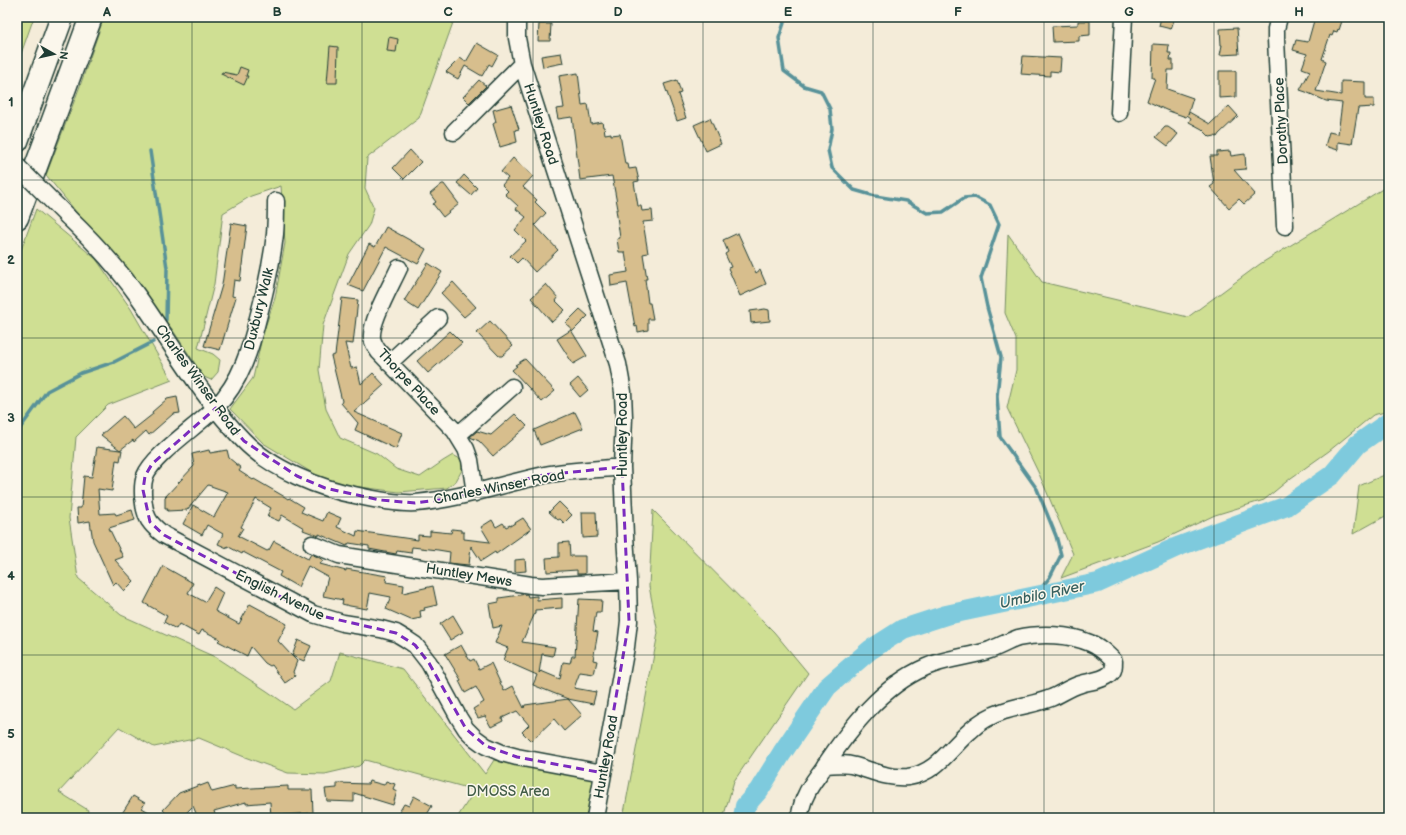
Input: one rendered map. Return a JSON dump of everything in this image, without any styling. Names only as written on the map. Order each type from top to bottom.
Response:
[{"type":"highway","points":[[17,142],[62,17]]},
{"type":"highway","points":[[17,218],[91,17]]},
{"type":"street","name":"Huntley Road","points":[[517,17],[517,38],[522,64],[618,364],[623,392],[624,417],[622,467],[629,621],[626,647],[595,818]]},
{"type":"street","points":[[1119,114],[1124,17]]},
{"type":"street","name":"Dorothy Place","points":[[1279,17],[1276,29],[1276,39],[1285,226]]},
{"type":"street","points":[[454,132],[522,64]]},
{"type":"street","name":"Charles Winser Road","points":[[17,166],[111,261],[139,297],[178,356],[216,408],[244,441],[268,460],[297,476],[326,488],[380,500],[415,503],[475,493],[543,475],[622,467]]},
{"type":"street","name":"Duxbury Walk","points":[[216,408],[229,392],[245,363],[255,330],[269,277],[275,233],[276,200]]},
{"type":"street","name":"Thorpe Place","points":[[399,268],[376,318],[372,338],[375,346],[389,363],[458,435],[470,460],[475,493]]},
{"type":"street","points":[[389,363],[438,318]]},
{"type":"street","points":[[458,435],[512,387]]},
{"type":"street","name":"English Avenue","points":[[216,408],[166,450],[152,464],[145,476],[143,490],[144,501],[150,522],[164,536],[313,614],[343,623],[396,633],[406,639],[415,645],[429,663],[466,729],[486,746],[502,753],[517,757],[603,773]]},
{"type":"street","name":"Huntley Mews","points":[[312,544],[339,555],[531,585],[542,586],[628,581]]},
{"type":"street","points":[[799,818],[806,794],[825,765],[837,747],[876,702],[902,680],[927,666],[991,649],[1017,639],[1036,635],[1058,636],[1090,643],[1099,648],[1114,661],[1114,667],[1111,674],[1104,678],[1083,683],[1051,698],[1002,712],[985,720],[971,729],[945,758],[924,773],[908,777],[894,777],[882,775],[847,764],[825,765]]},
{"type":"highlighted area","points":[[216,408],[244,441],[297,476],[325,488],[380,500],[415,503],[446,499],[543,475],[622,467],[629,621],[603,773],[517,757],[486,746],[466,729],[429,663],[415,645],[396,633],[313,614],[164,535],[150,522],[143,490],[145,476],[152,464]]},
{"type":"green space","points":[[17,17],[34,17],[17,65]]},
{"type":"green space","points":[[104,17],[455,17],[419,118],[367,158],[365,188],[374,208],[369,225],[349,254],[323,325],[319,370],[326,409],[340,438],[377,454],[396,469],[420,477],[453,455],[462,460],[462,470],[456,481],[447,488],[399,492],[329,483],[263,443],[230,409],[253,378],[263,333],[275,298],[285,243],[281,186],[251,196],[223,213],[214,284],[198,348],[213,354],[220,360],[218,372],[211,380],[204,377],[172,329],[46,175],[80,86]]},
{"type":"green space","points":[[1389,185],[1389,411],[1373,415],[1329,451],[1291,478],[1264,500],[1215,515],[1158,542],[1061,578],[1073,554],[1040,476],[1007,408],[1016,370],[1016,339],[1005,313],[1008,234],[1042,282],[1188,317],[1260,264]]},
{"type":"green space","name":"DMOSS Area","points":[[36,209],[96,259],[131,309],[172,380],[108,405],[76,437],[69,518],[78,578],[121,615],[215,657],[293,709],[331,681],[340,652],[403,669],[485,774],[494,760],[594,779],[587,818],[457,818],[475,790],[365,760],[359,766],[325,774],[288,773],[199,738],[154,747],[119,727],[59,792],[88,810],[86,818],[17,818],[17,261]]},
{"type":"green space","points":[[1389,473],[1389,514],[1353,534],[1359,486]]},
{"type":"green space","points":[[653,510],[774,632],[808,673],[734,781],[723,818],[623,818],[658,633],[649,586]]},
{"type":"building","points":[[1161,17],[1175,17],[1171,29],[1159,26]]},
{"type":"building","points":[[1315,17],[1340,17],[1340,20],[1342,21],[1339,30],[1338,29],[1337,32],[1334,31],[1332,36],[1330,35],[1322,59],[1326,61],[1316,91],[1341,95],[1341,81],[1365,82],[1365,99],[1374,99],[1374,107],[1358,108],[1352,144],[1338,142],[1338,150],[1325,146],[1329,132],[1338,134],[1342,103],[1326,101],[1300,90],[1310,71],[1302,68],[1307,54],[1293,50],[1296,40],[1308,42]]},
{"type":"building","points":[[1078,21],[1090,21],[1090,35],[1079,36],[1079,41],[1053,42],[1052,26],[1078,25]]},
{"type":"building","points":[[539,24],[551,24],[550,41],[538,41]]},
{"type":"building","points":[[1237,28],[1239,54],[1220,55],[1222,45],[1220,29]]},
{"type":"building","points":[[389,37],[398,39],[396,52],[387,51]]},
{"type":"building","points":[[477,43],[498,55],[492,66],[489,64],[482,76],[465,66],[458,79],[446,72],[460,58],[466,62]]},
{"type":"building","points":[[1153,44],[1169,45],[1168,53],[1171,53],[1170,60],[1173,60],[1173,70],[1168,70],[1167,89],[1193,98],[1188,114],[1189,112],[1210,124],[1229,106],[1238,116],[1217,137],[1210,137],[1202,129],[1189,122],[1191,118],[1187,115],[1186,117],[1166,110],[1147,101],[1155,78],[1152,78]]},
{"type":"building","points":[[330,46],[338,47],[337,83],[327,83]]},
{"type":"building","points":[[561,53],[563,63],[543,67],[541,56]]},
{"type":"building","points":[[1023,56],[1061,58],[1060,72],[1050,71],[1050,76],[1021,74]]},
{"type":"building","points":[[240,67],[248,70],[246,76],[248,76],[244,85],[221,74],[222,72],[237,75]]},
{"type":"building","points":[[1219,71],[1236,71],[1236,97],[1219,98]]},
{"type":"building","points":[[578,73],[582,105],[588,104],[591,124],[602,122],[605,134],[620,134],[625,164],[628,164],[629,169],[636,168],[639,181],[634,182],[638,206],[641,206],[642,211],[652,210],[653,221],[643,222],[648,253],[643,254],[647,279],[645,279],[648,303],[650,303],[653,319],[648,319],[648,330],[638,332],[637,326],[635,327],[627,283],[611,286],[610,275],[628,272],[625,252],[619,252],[617,239],[620,238],[616,209],[618,209],[612,176],[580,180],[572,117],[558,119],[556,109],[564,108],[559,76]]},
{"type":"building","points":[[479,80],[486,86],[469,103],[463,97]]},
{"type":"building","points":[[677,80],[681,93],[678,94],[686,118],[677,121],[664,84]]},
{"type":"building","points":[[511,105],[519,129],[515,130],[517,142],[500,147],[493,124],[496,122],[493,110]]},
{"type":"building","points":[[710,118],[721,144],[706,151],[694,125]]},
{"type":"building","points":[[1165,127],[1168,127],[1178,134],[1168,146],[1156,137]]},
{"type":"building","points":[[410,150],[421,162],[404,179],[393,168]]},
{"type":"building","points":[[1230,151],[1231,156],[1245,154],[1246,169],[1234,170],[1255,194],[1244,204],[1239,199],[1229,208],[1210,187],[1214,184],[1210,156],[1217,156],[1217,152]]},
{"type":"building","points":[[513,158],[533,176],[523,187],[537,200],[535,202],[546,213],[535,225],[558,250],[535,272],[522,258],[517,263],[510,256],[526,241],[515,230],[526,217],[516,209],[518,206],[505,194],[508,191],[502,185],[508,178],[501,172]]},
{"type":"building","points":[[464,175],[477,188],[471,195],[457,183]]},
{"type":"building","points":[[444,184],[459,204],[443,217],[433,204],[436,202],[430,194]]},
{"type":"building","points":[[231,223],[247,226],[240,281],[234,280],[232,296],[236,297],[220,350],[204,346],[222,285]]},
{"type":"building","points":[[386,227],[426,249],[418,264],[386,247],[363,291],[348,285],[369,244],[375,247]]},
{"type":"building","points":[[738,233],[756,273],[760,270],[766,284],[740,296],[728,268],[731,267],[725,254],[728,252],[723,240]]},
{"type":"building","points":[[428,263],[442,272],[418,310],[404,301]]},
{"type":"building","points":[[453,282],[476,307],[464,317],[441,293]]},
{"type":"building","points":[[546,284],[558,298],[556,301],[565,310],[552,322],[531,298]]},
{"type":"building","points":[[342,298],[358,300],[353,344],[345,343],[351,368],[357,367],[361,384],[373,373],[384,385],[354,412],[402,433],[396,449],[355,430],[358,423],[341,403],[342,401],[331,356],[335,355]]},
{"type":"building","points":[[580,309],[588,316],[573,331],[566,323]]},
{"type":"building","points":[[765,309],[769,310],[770,321],[751,323],[750,311]]},
{"type":"building","points":[[490,321],[513,346],[502,356],[499,356],[477,333]]},
{"type":"building","points":[[571,330],[587,356],[573,364],[557,339]]},
{"type":"building","points":[[450,331],[462,343],[428,373],[417,361]]},
{"type":"building","points":[[525,359],[555,391],[542,402],[512,370],[517,366],[515,365]]},
{"type":"building","points":[[578,378],[588,390],[580,397],[570,385]]},
{"type":"building","points":[[177,397],[180,413],[173,414],[149,435],[146,431],[134,442],[133,440],[120,450],[101,435],[123,416],[134,429],[153,414],[152,412],[167,399]]},
{"type":"building","points":[[575,412],[583,428],[540,445],[534,430]]},
{"type":"building","points":[[515,414],[527,426],[493,456],[479,441],[470,437],[477,431],[491,435]]},
{"type":"building","points":[[97,447],[122,450],[120,461],[116,460],[112,491],[98,489],[100,514],[115,513],[116,515],[132,510],[135,520],[109,528],[123,557],[115,560],[134,581],[124,591],[116,582],[113,585],[93,541],[90,521],[78,523],[77,508],[81,508],[84,476],[92,477]]},
{"type":"building","points":[[209,450],[210,453],[227,450],[229,458],[241,468],[239,471],[304,507],[301,512],[323,521],[327,512],[341,518],[337,527],[356,536],[357,531],[418,540],[418,535],[430,536],[430,531],[451,533],[452,529],[461,530],[461,532],[464,532],[464,539],[490,542],[481,527],[492,520],[496,527],[503,523],[506,527],[523,518],[531,529],[496,554],[495,552],[481,561],[471,546],[469,565],[458,564],[449,563],[450,552],[438,550],[412,547],[411,553],[397,551],[396,554],[369,549],[369,546],[349,543],[347,546],[319,534],[319,536],[303,530],[304,528],[282,515],[279,521],[267,516],[271,508],[256,499],[241,527],[243,528],[238,536],[267,551],[274,541],[308,559],[311,554],[318,557],[323,560],[320,564],[346,571],[346,569],[387,576],[386,582],[404,585],[403,593],[433,586],[437,605],[424,608],[425,610],[420,611],[421,618],[411,620],[386,609],[391,597],[370,593],[367,609],[350,606],[342,604],[343,600],[323,596],[328,577],[308,566],[298,587],[279,576],[281,572],[243,552],[242,554],[227,546],[227,548],[218,544],[223,534],[207,525],[202,535],[183,524],[193,505],[214,517],[228,492],[208,485],[187,510],[167,511],[168,509],[165,509],[165,497],[194,466],[192,454]]},
{"type":"building","points":[[559,502],[572,515],[564,523],[549,512]]},
{"type":"building","points":[[582,512],[596,512],[597,537],[583,538]]},
{"type":"building","points":[[569,542],[570,556],[585,556],[585,574],[577,574],[577,570],[547,572],[546,558],[559,557],[559,543]]},
{"type":"building","points":[[525,559],[526,571],[515,572],[515,560]]},
{"type":"building","points":[[163,566],[193,583],[188,593],[205,602],[214,587],[223,593],[215,611],[239,624],[250,604],[287,624],[278,641],[297,661],[293,672],[295,676],[285,683],[272,665],[270,666],[265,663],[251,647],[247,656],[218,641],[220,639],[202,630],[199,635],[179,624],[176,629],[164,622],[167,616],[144,603]]},
{"type":"building","points":[[527,594],[528,597],[537,596],[537,600],[562,598],[562,608],[535,610],[522,642],[555,647],[553,656],[542,654],[539,673],[541,671],[560,679],[563,662],[570,663],[572,656],[575,656],[579,599],[602,600],[601,612],[596,612],[593,631],[598,632],[593,660],[597,661],[594,674],[580,672],[574,688],[596,692],[593,704],[568,699],[533,685],[537,675],[503,660],[508,648],[495,643],[502,626],[493,628],[489,604],[499,602],[499,598]]},
{"type":"building","points":[[453,615],[463,632],[450,640],[440,624]]},
{"type":"building","points":[[298,640],[311,646],[304,661],[292,656]]},
{"type":"building","points":[[461,645],[470,661],[474,659],[479,669],[491,663],[504,691],[513,686],[524,708],[525,705],[568,699],[582,715],[564,731],[554,719],[531,741],[522,732],[529,725],[517,711],[502,718],[503,721],[491,727],[485,716],[478,718],[473,709],[484,702],[476,687],[465,693],[459,681],[461,680],[445,654]]},
{"type":"building","points":[[369,781],[384,785],[386,781],[395,784],[393,789],[397,791],[393,805],[354,793],[354,802],[327,801],[325,789],[337,788],[337,783],[368,784]]},
{"type":"building","points":[[208,783],[212,792],[235,786],[235,789],[288,786],[288,790],[312,790],[313,813],[284,815],[285,818],[271,818],[270,802],[246,804],[246,802],[214,811],[216,818],[198,818],[193,806],[181,818],[171,818],[163,810],[179,793]]},
{"type":"building","points":[[133,796],[145,803],[142,808],[159,818],[126,818],[121,815]]},
{"type":"building","points":[[414,796],[432,806],[425,818],[405,818],[398,814],[404,804],[409,806]]},
{"type":"waterway","points":[[782,17],[784,23],[779,38],[784,71],[804,86],[821,91],[830,109],[832,129],[828,150],[832,168],[854,190],[875,196],[906,201],[927,213],[943,212],[964,198],[975,197],[990,205],[999,224],[981,278],[987,307],[1001,357],[997,396],[1000,437],[1037,489],[1056,536],[1061,555],[1050,577],[1035,596]]},
{"type":"waterway","points":[[150,151],[167,268],[166,320]]},
{"type":"waterway","points":[[17,435],[21,427],[47,391],[81,373],[114,362],[153,342]]},
{"type":"waterway","name":"Umbilo River","points":[[743,818],[745,806],[759,790],[827,687],[870,650],[903,629],[946,615],[1098,583],[1177,547],[1287,506],[1332,475],[1358,444],[1389,422]]}]
